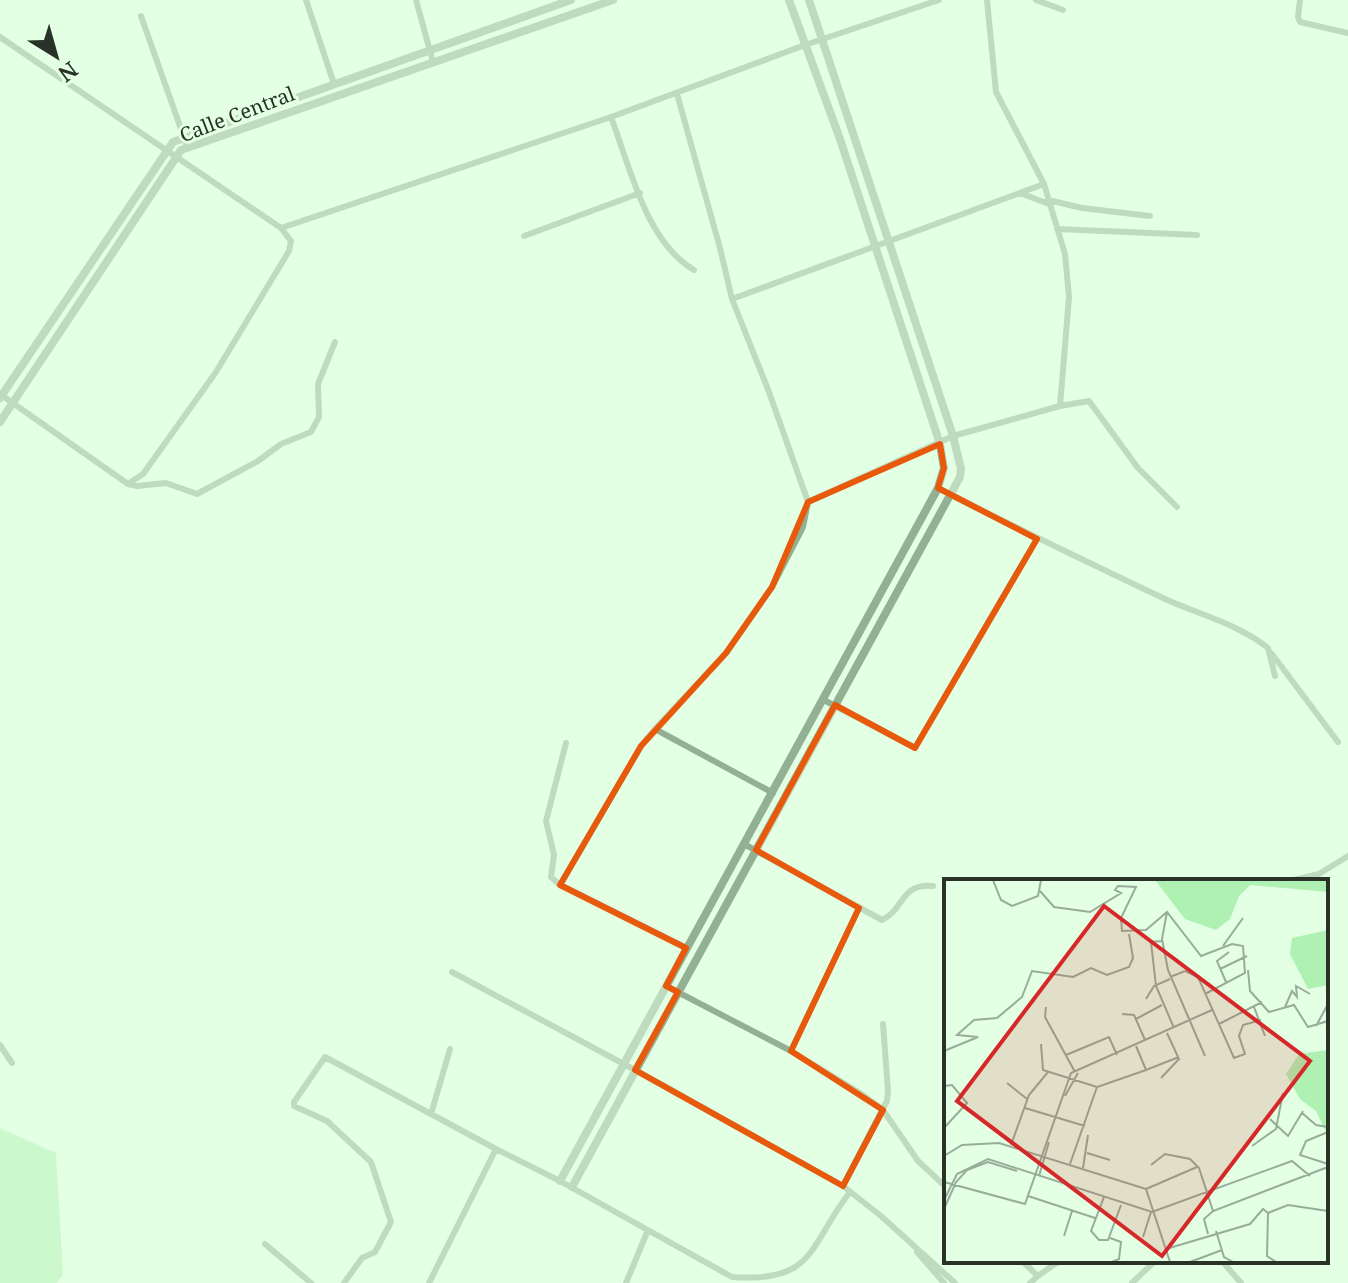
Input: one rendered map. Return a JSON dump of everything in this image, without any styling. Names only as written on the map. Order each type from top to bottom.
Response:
[{"type":"street","points":[[306,0],[334,84]]},
{"type":"street","points":[[416,0],[433,62]]},
{"type":"street","name":"Calle Central","points":[[1,396],[173,142],[571,0]]},
{"type":"street","name":"Calle Central","points":[[0,422],[175,157],[187,146],[613,0]]},
{"type":"street","points":[[560,1181],[938,488],[944,468],[940,444],[876,246],[789,0]]},
{"type":"street","points":[[572,1187],[960,477],[953,436],[809,0]]},
{"type":"street","points":[[281,228],[611,117],[805,45],[939,0]]},
{"type":"street","points":[[987,0],[996,92],[1044,184],[1065,254],[1069,297],[1060,406]]},
{"type":"street","points":[[1036,0],[1063,10]]},
{"type":"street","points":[[1300,0],[1300,22],[1348,33]]},
{"type":"street","points":[[141,16],[187,146]]},
{"type":"street","points":[[0,50],[3,39],[281,228],[291,241],[289,251],[216,372],[143,474],[128,484]]},
{"type":"street","points":[[560,885],[641,746],[726,653],[772,587],[803,527],[808,502],[732,299],[677,94]]},
{"type":"street","points":[[611,117],[660,238],[677,259],[694,270]]},
{"type":"street","points":[[732,299],[1044,184]]},
{"type":"street","points":[[524,236],[640,193]]},
{"type":"street","points":[[1020,193],[1082,208],[1150,216]]},
{"type":"street","points":[[1057,229],[1197,235]]},
{"type":"street","points":[[1,396],[128,484],[166,483],[197,494],[258,461],[281,444],[307,435],[318,422],[318,384],[335,342]]},
{"type":"street","points":[[808,502],[953,436],[1089,401],[1138,468],[1177,507]]},
{"type":"street","points":[[938,488],[1037,539],[1199,615],[1245,633],[1268,648],[1338,742]]},
{"type":"street","points":[[822,699],[915,748],[1037,539]]},
{"type":"street","points":[[1268,648],[1275,676]]},
{"type":"street","points":[[655,729],[773,793]]},
{"type":"street","points":[[566,743],[546,821],[554,855],[551,877],[560,885],[686,948]]},
{"type":"street","points":[[744,844],[876,918],[886,918],[916,886],[933,886]]},
{"type":"street","points":[[1298,879],[1319,874],[1348,856]]},
{"type":"street","points":[[791,1051],[859,908]]},
{"type":"street","points":[[452,972],[843,1186],[896,1228],[955,1283]]},
{"type":"street","points":[[666,986],[791,1051],[860,1093],[883,1110],[918,1161],[944,1185]]},
{"type":"street","points":[[843,1186],[883,1110],[888,1091],[883,1024]]},
{"type":"street","points":[[0,1045],[12,1063]]},
{"type":"street","points":[[431,1114],[450,1049]]},
{"type":"street","points":[[344,1283],[362,1258],[375,1252],[391,1222],[371,1162],[327,1121],[297,1109],[294,1102],[322,1059],[328,1057],[572,1187],[732,1277],[751,1279],[791,1272],[804,1263],[850,1192]]},
{"type":"street","points":[[429,1283],[496,1149]]},
{"type":"street","points":[[896,1228],[944,1283]]},
{"type":"street","points":[[626,1283],[648,1230]]},
{"type":"street","points":[[265,1244],[311,1283]]},
{"type":"street","points":[[1024,1263],[1038,1276]]},
{"type":"street","points":[[1030,1283],[1056,1263]]},
{"type":"street","points":[[1132,1283],[1153,1263]]},
{"type":"street","points":[[1224,1263],[1241,1283]]},
{"type":"highlighted area","points":[[940,444],[944,468],[938,488],[1037,539],[915,748],[835,705],[756,850],[859,908],[791,1051],[883,1110],[843,1186],[635,1070],[678,992],[666,986],[686,948],[560,885],[641,746],[726,653],[772,587],[808,502]]},
{"type":"green space","points":[[0,1128],[56,1153],[63,1275],[56,1283],[0,1283]]}]
